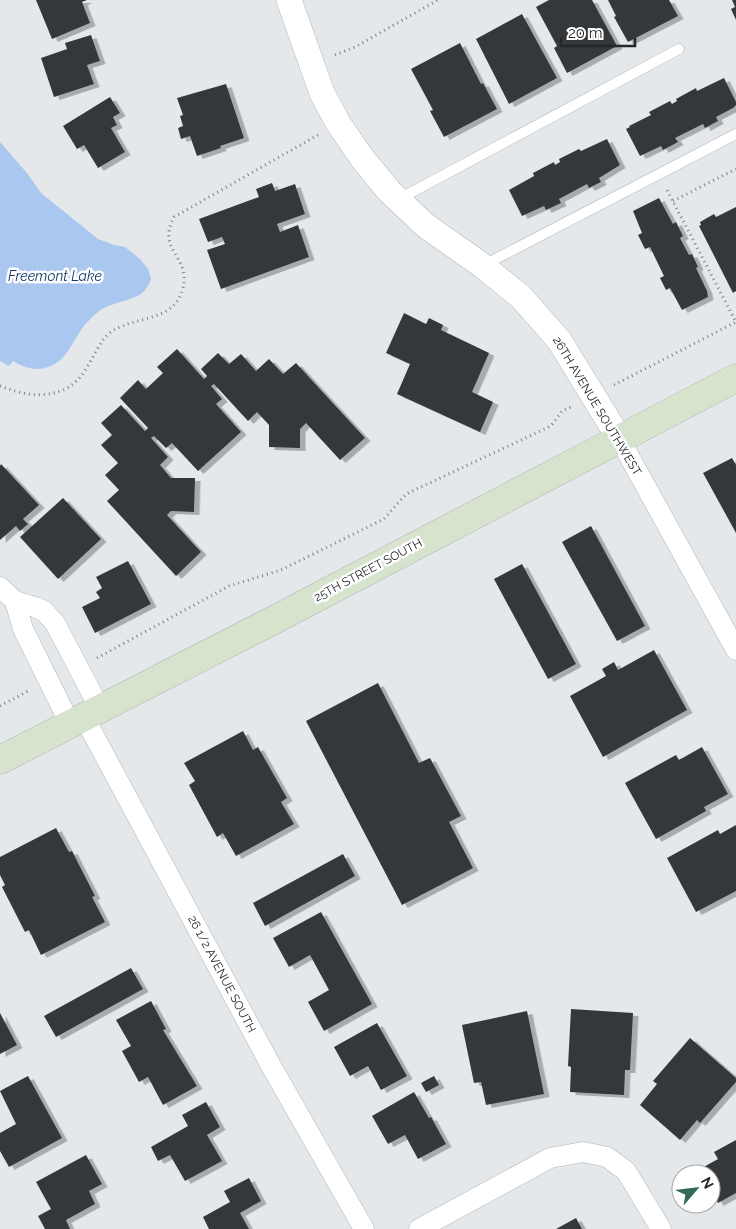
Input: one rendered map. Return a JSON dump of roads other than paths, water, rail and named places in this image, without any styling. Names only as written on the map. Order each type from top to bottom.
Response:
[{"type":"main road","name":"25TH STREET SOUTH","points":[[0,760],[270,622],[736,378]]},
{"type":"street","name":"26TH AVENUE SOUTHWEST","points":[[290,0],[322,93],[338,123],[362,158],[398,200],[426,226],[483,266],[521,297],[559,340],[619,438],[736,650]]},
{"type":"street","points":[[0,587],[15,601],[44,611],[55,623],[79,667],[85,716]]},
{"type":"street","points":[[15,601],[23,629],[49,680],[85,716]]},
{"type":"street","name":"26 1/2 AVENUE SOUTH","points":[[85,716],[270,1064],[364,1229]]},
{"type":"street","points":[[419,1229],[550,1158],[583,1152],[607,1157],[626,1171],[661,1229]]},
{"type":"lane","points":[[398,200],[679,49]]},
{"type":"lane","points":[[483,266],[736,134]]},
{"type":"water","name":"Freemont Lake","points":[[0,142],[27,173],[41,193],[98,239],[125,247],[140,259],[148,269],[151,278],[147,288],[142,293],[136,297],[103,308],[89,320],[63,358],[53,365],[38,369],[28,368],[13,361],[9,366],[0,361]]}]
